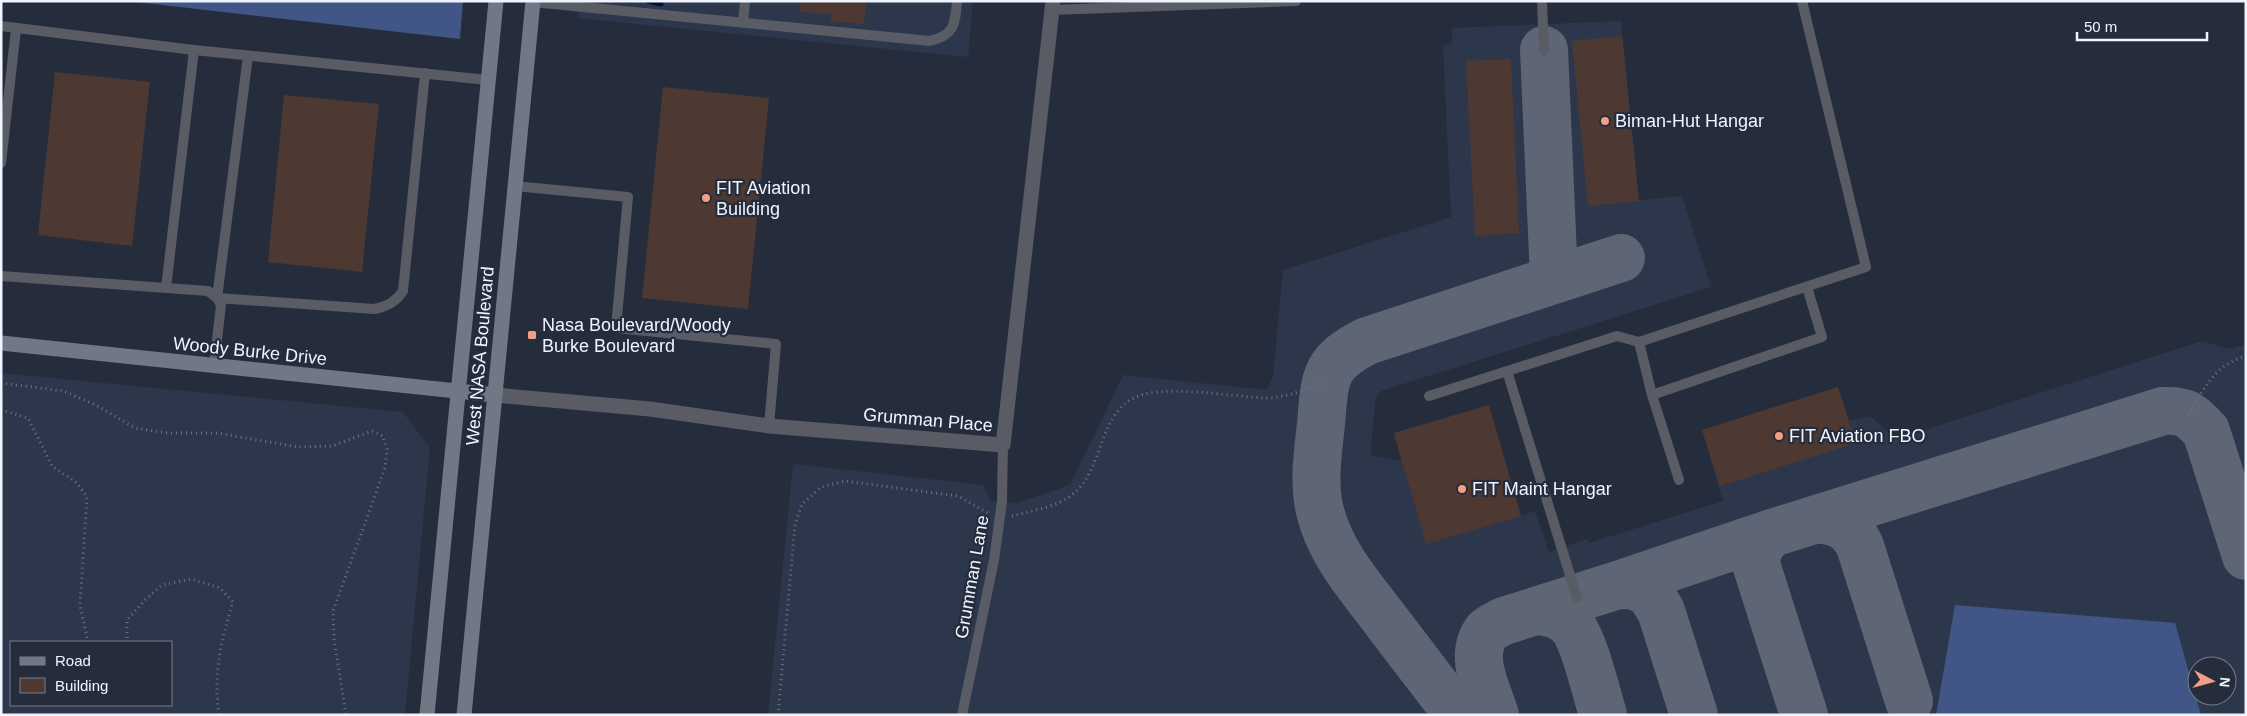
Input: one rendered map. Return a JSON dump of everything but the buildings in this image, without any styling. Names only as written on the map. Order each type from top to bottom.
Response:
[{"type":"main road","name":"West NASA Boulevard","points":[[427,715],[496,1]]},
{"type":"main road","name":"West NASA Boulevard","points":[[464,715],[533,2]]},
{"type":"main road","name":"Woody Burke Drive","points":[[1,343],[495,395]]},
{"type":"street","name":"Grumman Place","points":[[495,395],[650,409],[769,426],[1003,445],[1053,6]]},
{"type":"lane","points":[[743,23],[745,1]]},
{"type":"lane","points":[[533,2],[930,41],[945,36],[951,30],[955,22],[957,1]]},
{"type":"lane","points":[[1053,6],[1296,1]]},
{"type":"lane","points":[[1542,1],[1544,50]]},
{"type":"lane","points":[[1430,396],[1617,336],[1638,342],[1866,267],[1802,1]]},
{"type":"lane","points":[[1,26],[248,56],[488,80]]},
{"type":"lane","points":[[1,164],[16,29]]},
{"type":"lane","points":[[166,288],[194,50]]},
{"type":"lane","points":[[217,298],[248,56]]},
{"type":"lane","points":[[217,298],[374,309],[390,304],[399,298],[402,291],[425,73]]},
{"type":"lane","points":[[515,186],[628,197],[616,328],[776,344],[769,426]]},
{"type":"lane","points":[[1,276],[208,291],[217,298],[220,305],[214,366]]},
{"type":"lane","points":[[1652,395],[1822,337],[1807,287]]},
{"type":"lane","points":[[1638,342],[1652,395],[1679,480]]},
{"type":"lane","points":[[1507,371],[1577,598]]},
{"type":"lane","name":"Grumman Lane","points":[[962,715],[994,560],[1002,501],[1003,445]]},
{"type":"path","points":[[2188,415],[2210,379],[2229,361],[2246,356]]},
{"type":"path","points":[[1,383],[63,391],[96,405],[135,428],[167,433],[217,434],[298,447],[332,446],[372,432],[383,436],[387,449],[385,468],[332,611],[334,639],[346,715]]},
{"type":"path","points":[[1,410],[28,418],[52,466],[77,483],[86,496],[80,605],[88,641]]},
{"type":"path","points":[[129,641],[127,638],[127,620],[162,585],[192,579],[220,588],[234,602],[219,653],[217,699],[219,715]]},
{"type":"shaded area","points":[[127,1],[463,1],[460,39]]},
{"type":"shaded area","points":[[579,1],[973,1],[968,57],[577,18]]},
{"type":"shaded area","points":[[1621,21],[1639,200],[1682,196],[1711,287],[1381,391],[1376,397],[1370,455],[1401,461],[1394,433],[1489,405],[1521,516],[1535,511],[1549,552],[1587,539],[1589,543],[1723,501],[1702,430],[1838,387],[1849,421],[1870,416],[1896,439],[2202,341],[2229,349],[2246,344],[2246,715],[768,715],[793,464],[983,485],[991,501],[1017,503],[1070,485],[1123,375],[1267,390],[1273,376],[1283,270],[1451,217],[1443,45],[1452,44],[1452,28]]},
{"type":"shaded area","points":[[1,373],[403,412],[430,448],[405,715],[1,715]]},
{"type":"shaded area","points":[[1955,605],[2175,623],[2187,665],[2187,706],[2198,706],[2201,715],[1936,715]]},
{"type":"waterway","points":[[648,1],[661,4]]},
{"type":"taxiway","points":[[1544,50],[1554,279]]},
{"type":"taxiway","points":[[1458,715],[1355,580],[1338,554],[1325,526],[1318,500],[1317,467],[1324,395],[1329,374],[1342,357],[1367,341],[1621,258]]},
{"type":"taxiway","points":[[1495,715],[1481,673],[1479,651],[1487,631],[1504,621],[1772,533],[2163,411],[2177,411],[2187,414],[2206,431],[2246,556]]},
{"type":"taxiway","points":[[1817,519],[1831,521],[1843,526],[1852,534],[1860,546],[1909,701]]},
{"type":"taxiway","points":[[1772,533],[1760,547],[1756,564],[1804,715]]},
{"type":"taxiway","points":[[1618,585],[1634,586],[1644,590],[1653,598],[1661,611],[1694,715]]},
{"type":"taxiway","points":[[1536,611],[1558,616],[1569,623],[1574,630],[1584,652],[1603,715]]},
{"type":"place","name":"Biman-Hut Hangar","points":[[1605,121]]},
{"type":"place","name":"FIT Aviation Building","points":[[706,198]]},
{"type":"place","name":"Nasa Boulevard/Woody Burke Boulevard","points":[[532,335]]},
{"type":"place","name":"FIT Aviation FBO","points":[[1779,436]]},
{"type":"place","name":"FIT Maint Hangar","points":[[1462,489]]}]
